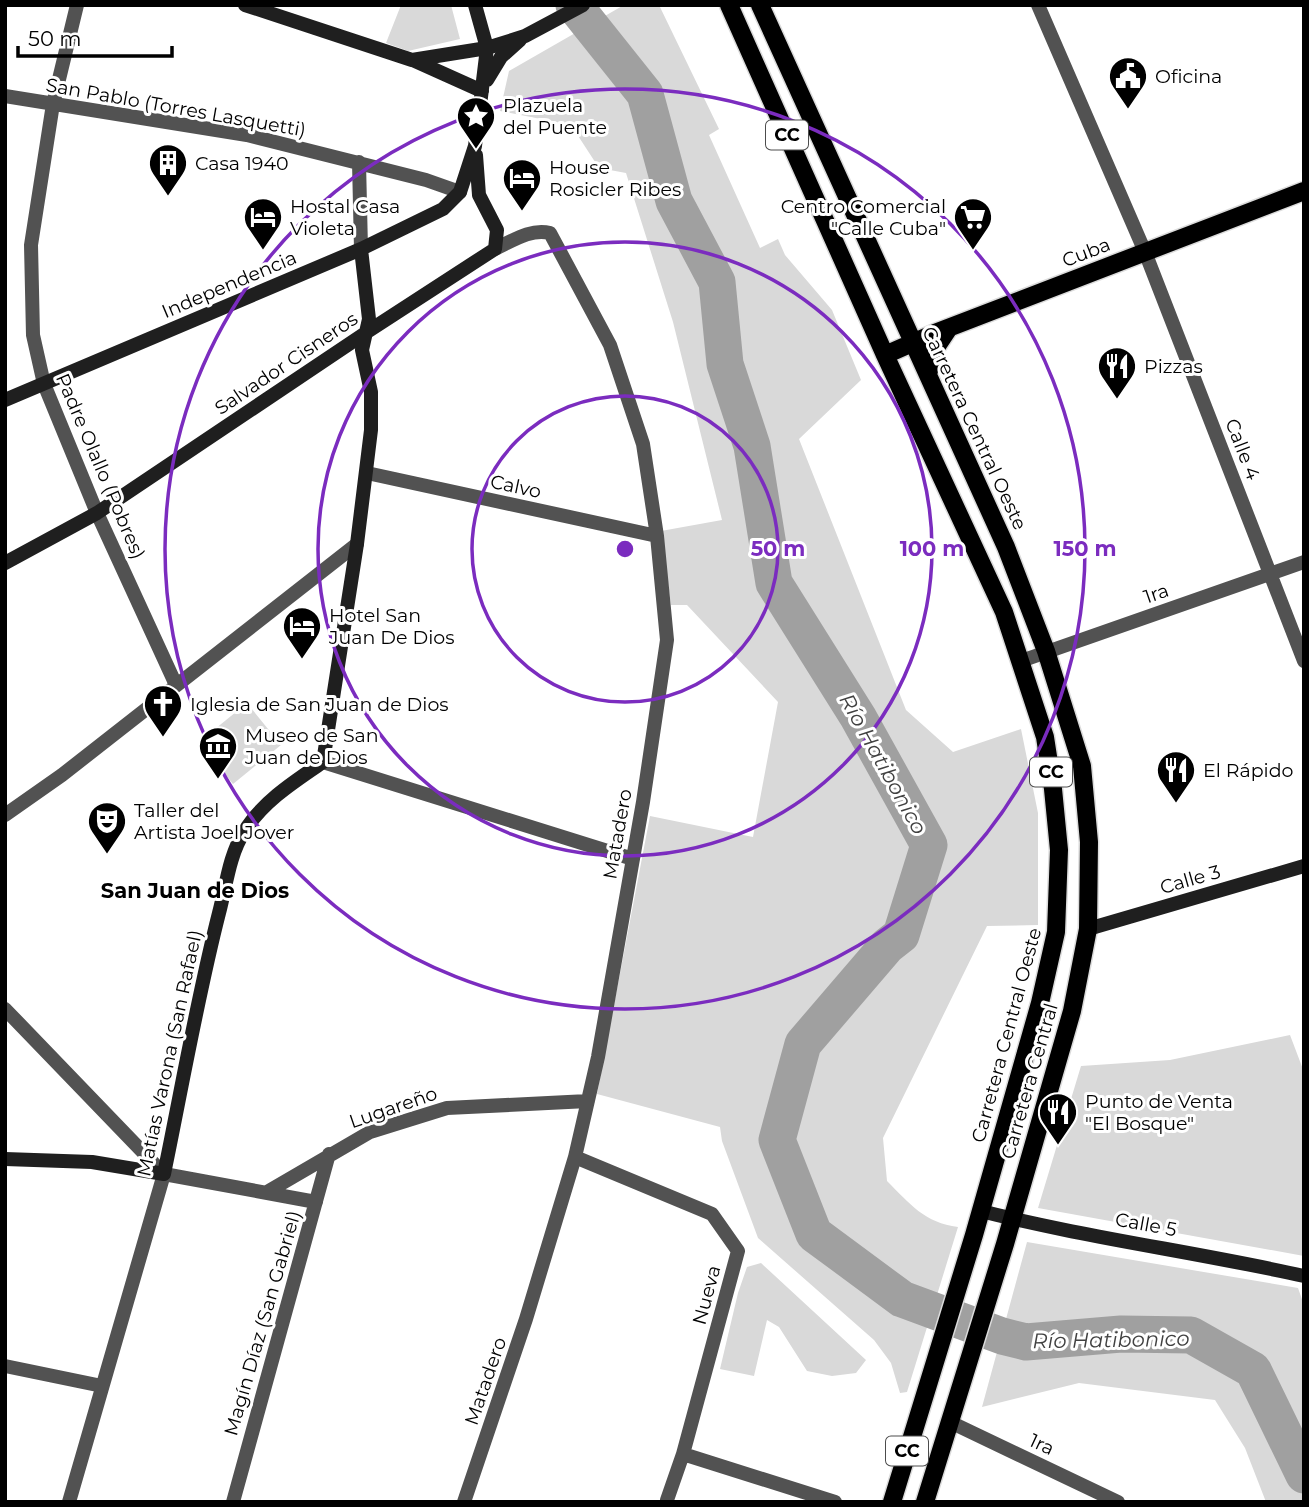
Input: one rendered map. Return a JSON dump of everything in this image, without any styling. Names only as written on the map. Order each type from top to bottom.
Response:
[{"type":"main road","name":"CC","points":[[729,5],[885,355]]},
{"type":"main road","name":"Carretera Central Oeste","points":[[760,5],[1006,547],[1046,651],[1083,766],[1089,842],[1088,929]]},
{"type":"main road","name":"Cuba","points":[[885,355],[1304,191]]},
{"type":"main road","points":[[928,375],[933,352],[949,328]]},
{"type":"main road","name":"Carretera Central Oeste","points":[[885,355],[1004,612],[1045,737],[1053,789],[1059,850],[1056,932],[1040,1003],[981,1211]]},
{"type":"main road","name":"Carretera Central","points":[[952,1415],[1072,1011],[1088,929]]},
{"type":"main road","name":"CC","points":[[892,1502],[981,1211]]},
{"type":"main road","name":"CC","points":[[925,1502],[952,1415]]},
{"type":"street","name":"Padre Olallo (Pobres)","points":[[77,5],[53,104],[31,245],[33,335],[44,384],[97,513],[176,685]]},
{"type":"street","points":[[245,5],[412,60],[482,91]]},
{"type":"street","points":[[475,5],[487,48],[475,146],[460,192],[472,195],[483,205]]},
{"type":"street","points":[[412,60],[487,48],[525,36],[583,5]]},
{"type":"street","name":"Calle 4","points":[[1038,5],[1144,252],[1304,661]]},
{"type":"street","points":[[482,91],[501,57],[525,36]]},
{"type":"street","name":"San Pablo (Torres Lasquetti)","points":[[5,96],[247,135],[460,192]]},
{"type":"street","points":[[475,146],[479,195],[497,230],[495,249]]},
{"type":"street","points":[[359,163],[362,249],[369,319],[362,340],[370,392],[371,430],[357,544],[323,762],[633,859]]},
{"type":"street","name":"Independencia","points":[[5,400],[362,249],[443,209],[460,192]]},
{"type":"street","name":"Matadero","points":[[464,1502],[526,1319],[575,1157],[598,1058],[643,802],[667,640],[657,536],[643,444],[610,345],[550,233],[542,231],[526,234],[495,249]]},
{"type":"street","name":"Salvador Cisneros","points":[[5,563],[97,513],[362,340],[495,249]]},
{"type":"street","name":"Calvo","points":[[367,473],[657,536]]},
{"type":"street","points":[[5,815],[62,775],[357,544]]},
{"type":"street","name":"1ra","points":[[1021,661],[1304,562]]},
{"type":"street","name":"Matías Varona (San Rafael)","points":[[69,1502],[164,1174],[212,942],[235,852],[244,832],[259,813],[292,783],[323,762]]},
{"type":"street","name":"Calle 3","points":[[1088,929],[1304,866]]},
{"type":"street","points":[[5,1009],[164,1174]]},
{"type":"street","name":"Lugareño","points":[[267,1192],[370,1132],[447,1108],[588,1101]]},
{"type":"street","name":"Magín Díaz (San Gabriel)","points":[[233,1502],[329,1154]]},
{"type":"street","name":"Nueva","points":[[575,1157],[712,1214],[738,1251],[683,1454],[667,1500]]},
{"type":"street","points":[[5,1159],[92,1162],[316,1202]]},
{"type":"street","name":"Calle 5","points":[[981,1211],[1304,1276]]},
{"type":"street","points":[[5,1366],[102,1385]]},
{"type":"street","name":"1ra","points":[[952,1415],[1118,1502]]},
{"type":"street","points":[[683,1454],[835,1502]]},
{"type":"shaded area","points":[[401,5],[451,5],[460,39],[408,51],[386,43]]},
{"type":"shaded area","points":[[624,5],[659,5],[719,129],[709,135],[760,248],[778,239],[785,255],[832,310],[861,380],[799,439],[906,710],[953,752],[1021,729],[1038,813],[1038,925],[987,926],[883,1138],[887,1181],[927,1217],[958,1227],[907,1392],[900,1393],[891,1363],[874,1340],[758,1238],[722,1141],[720,1127],[597,1094],[650,816],[753,837],[778,702],[687,605],[671,605],[661,531],[722,520],[673,322],[626,173],[599,168],[571,125],[500,111],[509,71]]},
{"type":"shaded area","points":[[247,703],[281,745],[233,784],[199,742]]},
{"type":"shaded area","points":[[1290,1035],[1304,1072],[1304,1256],[1038,1208],[1081,1066],[1170,1060]]},
{"type":"shaded area","points":[[1027,1242],[1298,1288],[1304,1305],[1304,1502],[1266,1502],[1245,1448],[1215,1400],[1079,1383],[982,1407]]},
{"type":"shaded area","points":[[761,1263],[866,1360],[856,1373],[832,1376],[807,1371],[779,1327],[767,1320],[754,1376],[720,1369],[747,1267]]},
{"type":"waterway","name":"Río Hatibonico","points":[[574,5],[645,94],[674,201],[717,282],[725,364],[752,446],[774,583],[858,717],[929,845],[901,935],[887,946],[803,1044],[777,1140],[814,1234],[902,1299],[1002,1336],[1026,1342],[1121,1334],[1191,1335],[1253,1370],[1304,1475]]},
{"type":"place","name":"Oficina","points":[[1128,110]]},
{"type":"place","name":"Plazuela del Puente","points":[[476,150]]},
{"type":"place","name":"Casa 1940","points":[[168,197]]},
{"type":"place","name":"House Rosicler Ribes","points":[[522,212]]},
{"type":"place","name":"Hostal Casa Violeta","points":[[263,251]]},
{"type":"place","name":"Centro Comercial \"Calle Cuba\"","points":[[973,251]]},
{"type":"place","name":"Pizzas","points":[[1117,400]]},
{"type":"place","name":"Hotel San Juan De Dios","points":[[302,660]]},
{"type":"place","name":"Iglesia de San Juan de Dios","points":[[163,738]]},
{"type":"place","name":"Museo de San Juan de Dios","points":[[218,780]]},
{"type":"place","name":"El Rápido","points":[[1176,804]]},
{"type":"place","name":"Taller del Artista Joel Jover","points":[[107,855]]},
{"type":"place","name":"Punto de Venta \"El Bosque\"","points":[[1058,1146]]},
{"type":"district","name":"San Juan de Dios","points":[[195,891]]}]
